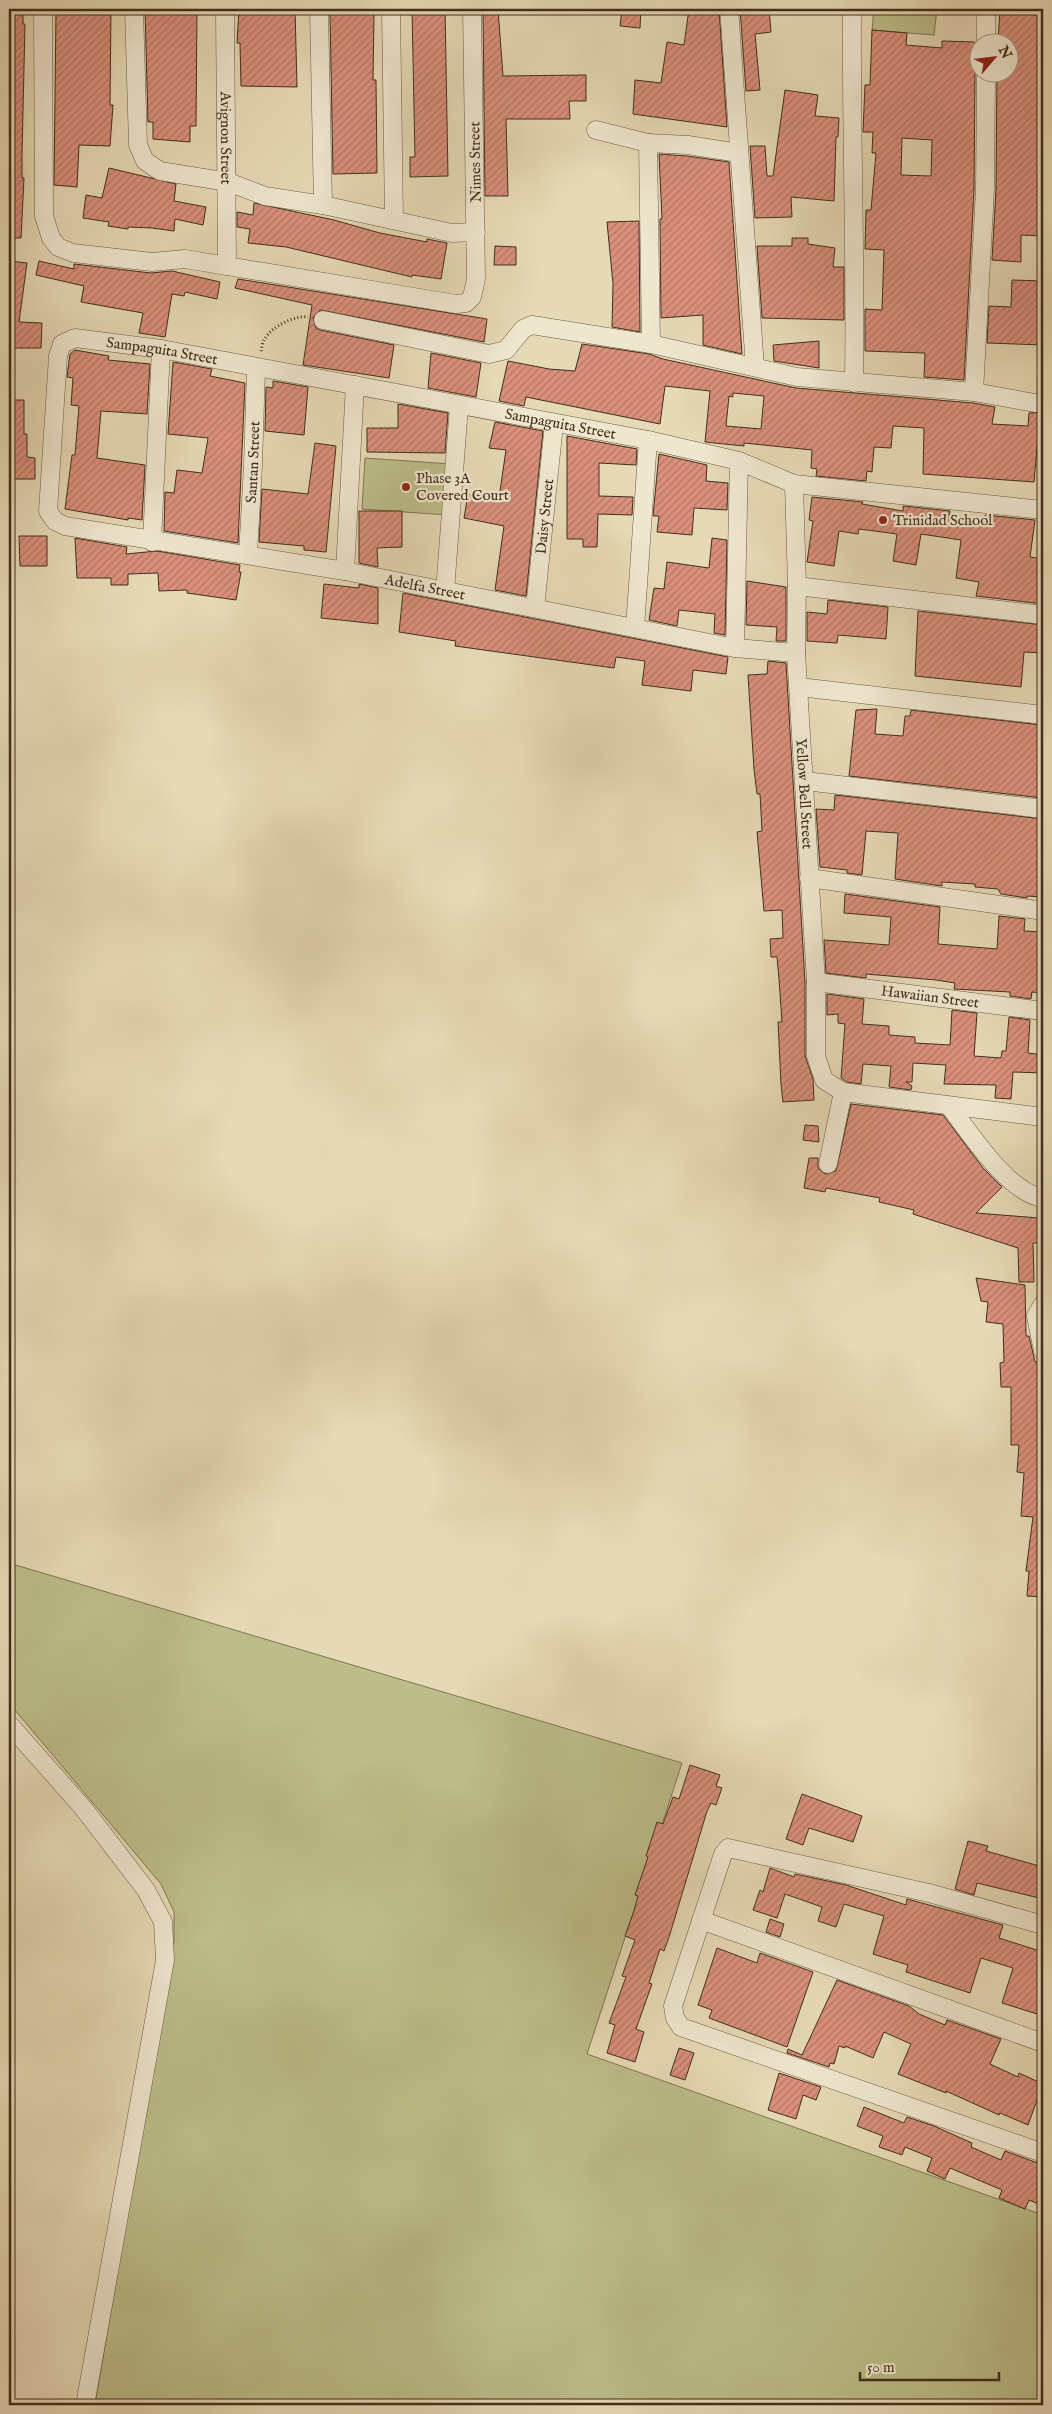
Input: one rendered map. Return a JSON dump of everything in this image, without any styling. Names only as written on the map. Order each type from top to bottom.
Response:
[{"type":"street","points":[[43,9],[44,216],[51,238],[58,247],[72,253],[152,262],[185,259],[227,266]]},
{"type":"street","points":[[134,9],[138,145],[145,161],[160,171],[228,182],[265,196],[323,205],[452,233],[476,232]]},
{"type":"street","name":"Avignon Street","points":[[225,9],[228,182],[227,266]]},
{"type":"street","points":[[319,9],[323,205]]},
{"type":"street","points":[[392,9],[394,220]]},
{"type":"street","name":"Nimes Street","points":[[227,266],[456,304],[466,303],[472,297],[476,279],[472,9]]},
{"type":"street","points":[[728,9],[755,367]]},
{"type":"street","points":[[852,9],[851,90],[855,279],[854,383]]},
{"type":"street","points":[[986,9],[986,32]]},
{"type":"street","points":[[974,392],[985,190],[986,82]]},
{"type":"street","points":[[596,130],[648,143],[688,145],[739,153]]},
{"type":"street","points":[[648,143],[651,344]]},
{"type":"street","points":[[323,320],[489,354],[506,350],[524,329],[532,325],[651,344],[797,377],[974,392],[1035,403],[1043,401]]},
{"type":"street","name":"Sampaguita Street","points":[[55,522],[48,511],[58,356],[62,344],[76,338],[161,350],[648,440],[739,461],[794,484],[1043,510]]},
{"type":"street","points":[[152,542],[161,350]]},
{"type":"street","name":"Santan Street","points":[[248,554],[256,369]]},
{"type":"street","points":[[345,571],[355,385]]},
{"type":"street","points":[[445,591],[459,406]]},
{"type":"street","name":"Daisy Street","points":[[535,608],[554,424]]},
{"type":"street","points":[[636,628],[648,440]]},
{"type":"street","points":[[735,648],[739,461]]},
{"type":"street","name":"Yellow Bell Street","points":[[794,484],[797,586],[796,653],[816,982],[816,1056],[824,1080],[843,1092]]},
{"type":"street","name":"Adelfa Street","points":[[55,522],[65,526],[152,542],[248,554],[345,571],[735,648],[796,653]]},
{"type":"street","points":[[797,586],[1043,615]]},
{"type":"street","points":[[799,687],[1043,715]]},
{"type":"street","points":[[805,781],[1043,809]]},
{"type":"street","points":[[810,878],[1043,911]]},
{"type":"street","name":"Hawaiian Street","points":[[816,982],[1043,1011]]},
{"type":"street","points":[[828,1164],[843,1092],[950,1107],[1043,1117]]},
{"type":"street","points":[[950,1107],[1008,1177],[1022,1189],[1043,1198]]},
{"type":"street","points":[[1043,1304],[1036,1316],[1043,1351]]},
{"type":"street","points":[[9,1724],[84,1809],[146,1890],[163,1922],[165,1960],[85,2405]]},
{"type":"street","points":[[1043,1925],[929,1893],[728,1848],[723,1854],[673,2006],[675,2018],[681,2027],[1043,2153]]},
{"type":"street","points":[[701,1920],[1043,2043]]},
{"type":"path","points":[[256,369],[264,340],[272,331],[288,321],[302,316],[323,320]]},
{"type":"green space","points":[[874,9],[937,9],[934,35],[872,30]]},
{"type":"green space","name":"Phase 3A Covered Court","points":[[365,458],[451,464],[447,515],[362,509]]},
{"type":"green space","points":[[9,1563],[682,1763],[587,2054],[1043,2215],[1043,2405],[95,2405],[174,1941],[174,1912],[161,1884],[9,1703]]},
{"type":"building","points":[[9,9],[23,9],[23,24],[25,24],[22,155],[22,178],[24,178],[21,238],[9,238]]},
{"type":"building","points":[[56,9],[111,9],[110,105],[113,105],[110,146],[79,145],[77,187],[54,185]]},
{"type":"building","points":[[145,9],[197,9],[196,126],[190,126],[190,142],[153,139],[153,122],[148,122]]},
{"type":"building","points":[[239,9],[295,9],[297,87],[241,86],[240,43],[237,43]]},
{"type":"building","points":[[412,9],[445,9],[448,176],[410,177],[410,157],[415,157]]},
{"type":"building","points":[[483,9],[498,9],[503,76],[586,75],[586,101],[569,101],[570,119],[506,119],[508,196],[485,196]]},
{"type":"building","points":[[622,9],[641,9],[640,28],[620,26]]},
{"type":"building","points":[[689,9],[719,9],[727,127],[633,114],[635,80],[661,83],[667,42],[684,45]]},
{"type":"building","points":[[740,9],[769,9],[771,32],[755,34],[760,90],[746,91]]},
{"type":"building","points":[[1000,9],[1043,9],[1043,236],[1021,235],[1021,262],[992,260],[996,190],[997,82],[1020,82],[1020,32],[999,32]]},
{"type":"building","points":[[374,13],[373,80],[376,80],[377,173],[333,174],[330,14]]},
{"type":"building","points":[[872,30],[907,33],[906,45],[942,48],[942,41],[970,42],[970,82],[975,82],[974,190],[964,380],[924,377],[925,353],[865,351],[865,309],[882,310],[884,250],[865,249],[866,210],[871,210],[876,153],[872,153],[873,132],[863,132],[865,85],[870,85]],"holes":[[[902,138],[932,140],[931,176],[901,175]]]},
{"type":"building","points":[[785,90],[818,95],[815,116],[839,118],[838,137],[836,137],[834,201],[791,197],[792,217],[755,218],[750,146],[765,146],[767,176],[773,176]]},
{"type":"building","points":[[659,154],[729,162],[742,354],[703,345],[703,315],[661,318],[660,219],[662,219]]},
{"type":"building","points":[[109,168],[176,184],[174,201],[206,207],[203,225],[175,219],[174,231],[152,228],[128,227],[128,229],[108,226],[109,222],[83,218],[86,195],[102,198]]},
{"type":"building","points":[[254,203],[334,220],[380,233],[427,242],[427,239],[447,243],[441,279],[412,275],[412,277],[286,247],[248,243],[250,229],[237,227],[237,212],[253,215]]},
{"type":"building","points":[[639,221],[640,332],[612,327],[613,284],[607,222]]},
{"type":"building","points":[[792,238],[808,238],[808,244],[835,248],[833,267],[844,267],[844,320],[762,318],[757,246],[792,246]]},
{"type":"building","points":[[495,246],[516,247],[516,265],[494,265]]},
{"type":"building","points":[[9,261],[27,263],[19,322],[42,323],[41,348],[9,348]]},
{"type":"building","points":[[39,261],[74,269],[74,264],[151,273],[172,271],[220,282],[217,299],[185,292],[184,296],[172,294],[165,337],[139,333],[143,313],[81,302],[84,286],[36,275]]},
{"type":"building","points":[[238,279],[487,319],[484,342],[320,310],[313,318],[316,328],[320,330],[394,345],[389,378],[303,365],[312,305],[235,288]]},
{"type":"building","points":[[1012,280],[1043,281],[1043,345],[987,343],[989,306],[1011,307]]},
{"type":"building","points":[[819,341],[819,368],[774,361],[773,345]]},
{"type":"building","points":[[582,344],[649,354],[663,359],[796,388],[973,403],[995,407],[992,424],[1028,426],[1029,413],[1043,412],[1043,436],[1038,436],[1034,482],[923,474],[924,428],[893,426],[891,448],[874,447],[872,472],[867,471],[866,481],[816,476],[817,469],[811,468],[812,450],[744,443],[744,446],[705,442],[710,391],[665,386],[660,424],[526,397],[524,406],[499,401],[508,361],[549,369],[575,371]],"holes":[[[733,393],[764,396],[761,429],[726,426],[729,396],[733,397]]]},
{"type":"building","points":[[75,350],[109,356],[108,360],[150,364],[147,414],[101,411],[97,458],[145,465],[142,520],[128,518],[128,520],[65,509],[72,455],[75,455],[79,406],[71,405],[73,378],[67,377],[70,354]]},
{"type":"building","points":[[431,353],[481,363],[476,397],[428,388]]},
{"type":"building","points":[[173,362],[212,369],[210,376],[245,383],[238,543],[164,531],[165,492],[174,493],[177,470],[202,473],[208,438],[168,434]]},
{"type":"building","points":[[273,381],[308,387],[304,435],[265,431],[266,387],[273,388]]},
{"type":"building","points":[[9,400],[24,400],[24,434],[27,434],[27,457],[35,458],[35,479],[9,479]]},
{"type":"building","points":[[398,404],[448,413],[445,453],[367,452],[367,428],[398,428]]},
{"type":"building","points":[[495,422],[543,431],[526,596],[495,590],[504,526],[464,518],[468,494],[499,498],[506,450],[489,448]]},
{"type":"building","points":[[567,436],[637,449],[636,465],[599,463],[599,496],[633,497],[632,515],[598,514],[597,547],[583,547],[583,539],[567,539]]},
{"type":"building","points":[[315,443],[336,446],[326,552],[304,550],[304,546],[259,542],[262,489],[308,494]]},
{"type":"building","points":[[659,454],[707,465],[706,481],[728,483],[727,510],[694,508],[692,535],[657,532],[659,516],[653,516]]},
{"type":"building","points":[[812,497],[863,502],[862,504],[903,511],[903,506],[950,511],[949,517],[984,523],[985,515],[1035,520],[1030,557],[1043,559],[1043,604],[976,596],[979,582],[956,578],[961,540],[921,534],[916,565],[893,561],[897,534],[859,529],[858,534],[839,531],[834,566],[807,562],[813,521],[809,520]]},
{"type":"building","points":[[359,511],[402,511],[402,547],[377,548],[378,567],[359,563]]},
{"type":"building","points":[[19,536],[47,536],[47,566],[20,566]]},
{"type":"building","points":[[75,538],[127,547],[126,554],[157,551],[240,565],[239,572],[241,572],[236,600],[187,593],[187,590],[159,591],[158,573],[128,574],[128,585],[111,585],[111,578],[77,578]]},
{"type":"building","points":[[712,538],[727,540],[725,635],[714,633],[715,614],[679,610],[677,626],[649,620],[654,588],[664,589],[667,562],[709,568]]},
{"type":"building","points":[[747,581],[786,587],[786,641],[776,641],[777,627],[746,625]]},
{"type":"building","points":[[324,584],[359,588],[359,584],[378,588],[378,624],[321,618]]},
{"type":"building","points":[[403,593],[728,657],[726,674],[693,670],[691,691],[642,685],[645,661],[616,657],[614,668],[455,646],[456,641],[399,632]]},
{"type":"building","points":[[828,600],[888,607],[886,639],[838,635],[837,643],[807,641],[807,612],[827,614]]},
{"type":"building","points":[[918,611],[1043,625],[1043,653],[1024,652],[1021,687],[915,676]]},
{"type":"building","points":[[768,661],[786,663],[805,982],[805,1056],[813,1079],[814,1100],[783,1102],[781,1084],[778,1022],[782,1022],[779,979],[777,957],[771,957],[770,939],[783,938],[782,910],[764,911],[757,832],[762,831],[760,794],[757,794],[754,769],[748,675],[767,674]]},
{"type":"building","points":[[877,709],[875,734],[903,736],[905,716],[910,716],[911,710],[1041,725],[1039,759],[1043,759],[1043,798],[849,776],[856,710]]},
{"type":"building","points":[[835,795],[1043,819],[1043,897],[1027,896],[1027,898],[1001,894],[998,889],[975,887],[975,884],[942,882],[942,886],[895,879],[898,833],[866,831],[862,875],[847,873],[847,870],[820,867],[816,809],[834,810]]},
{"type":"building","points":[[845,894],[940,907],[938,944],[997,949],[999,916],[1025,919],[1024,931],[1043,932],[1043,993],[1032,992],[1031,999],[1010,996],[1010,992],[954,989],[955,983],[936,980],[866,974],[866,978],[826,973],[824,940],[889,945],[891,917],[844,913]]},
{"type":"building","points":[[827,994],[864,999],[862,1024],[889,1026],[889,1035],[915,1037],[915,1043],[950,1045],[952,1010],[977,1013],[974,1056],[1001,1058],[1002,1051],[1006,1051],[1009,1017],[1030,1020],[1028,1053],[1043,1055],[1043,1073],[1013,1072],[1011,1099],[995,1098],[996,1085],[944,1084],[946,1065],[913,1063],[912,1082],[906,1082],[912,1086],[911,1090],[889,1087],[891,1066],[863,1064],[861,1084],[847,1082],[841,1078],[845,1024],[838,1023],[838,1014],[827,1015]]},
{"type":"building","points":[[851,1104],[943,1115],[983,1168],[1002,1187],[976,1213],[1039,1218],[1038,1243],[1033,1243],[1034,1282],[1019,1282],[1018,1248],[913,1214],[914,1210],[879,1202],[880,1198],[826,1188],[825,1192],[804,1188],[809,1158],[818,1158],[818,1168],[825,1174],[836,1171]]},
{"type":"building","points":[[805,1125],[818,1126],[819,1142],[803,1140]]},
{"type":"building","points":[[976,1278],[1025,1285],[1026,1336],[1029,1336],[1035,1362],[1042,1362],[1043,1597],[1027,1596],[1029,1571],[1026,1571],[1033,1517],[1021,1516],[1024,1473],[1017,1472],[1019,1445],[1011,1445],[1011,1387],[1001,1387],[1000,1363],[1004,1362],[1003,1324],[986,1322],[988,1302],[981,1301]]},
{"type":"building","points":[[690,1765],[720,1775],[716,1786],[722,1788],[716,1805],[711,1803],[707,1811],[670,1934],[664,1951],[660,1949],[649,1983],[652,1984],[636,2029],[644,2032],[635,2062],[607,2053],[615,2025],[609,2023],[626,1977],[622,1976],[635,1940],[625,1936],[634,1911],[638,1896],[635,1895],[657,1822],[663,1824],[673,1797],[679,1799]]},
{"type":"building","points":[[802,1794],[862,1816],[853,1842],[809,1828],[803,1845],[786,1839]]},
{"type":"building","points":[[968,1841],[988,1846],[986,1851],[1043,1867],[1043,1899],[977,1883],[974,1895],[955,1889]]},
{"type":"building","points":[[770,1868],[794,1877],[795,1874],[846,1885],[906,1905],[907,1899],[1003,1925],[999,1938],[1043,1952],[1043,1994],[1037,2014],[1002,2003],[1013,1968],[981,1958],[970,1993],[906,1972],[908,1965],[873,1954],[884,1916],[844,1904],[836,1927],[818,1921],[822,1907],[785,1894],[777,1918],[753,1910],[760,1890],[763,1892]]},
{"type":"building","points":[[770,1919],[784,1924],[780,1937],[766,1932]]},
{"type":"building","points":[[717,1948],[757,1963],[760,1953],[813,1972],[787,2047],[709,2018],[712,2010],[698,2005]]},
{"type":"building","points":[[837,1980],[909,2006],[919,2014],[945,2025],[947,2020],[1001,2039],[990,2064],[1018,2077],[1019,2073],[1043,2084],[1028,2125],[1000,2113],[999,2115],[946,2091],[946,2093],[898,2074],[911,2044],[884,2032],[873,2058],[845,2046],[845,2048],[839,2046],[834,2064],[830,2063],[829,2067],[787,2053],[788,2049],[802,2055]]},
{"type":"building","points":[[679,2048],[694,2053],[685,2080],[670,2075]]},
{"type":"building","points":[[779,2073],[821,2087],[816,2100],[803,2095],[796,2119],[768,2110]]},
{"type":"building","points":[[864,2107],[904,2123],[907,2117],[934,2126],[972,2143],[971,2147],[1001,2160],[1005,2151],[1043,2165],[1043,2206],[1029,2200],[1025,2209],[999,2198],[1002,2190],[950,2168],[945,2179],[927,2171],[932,2158],[905,2147],[902,2155],[879,2147],[883,2136],[857,2126]]},
{"type":"place","name":"Phase 3A Covered Court","points":[[406,487]]},
{"type":"place","name":"Trinidad School","points":[[883,520]]}]
